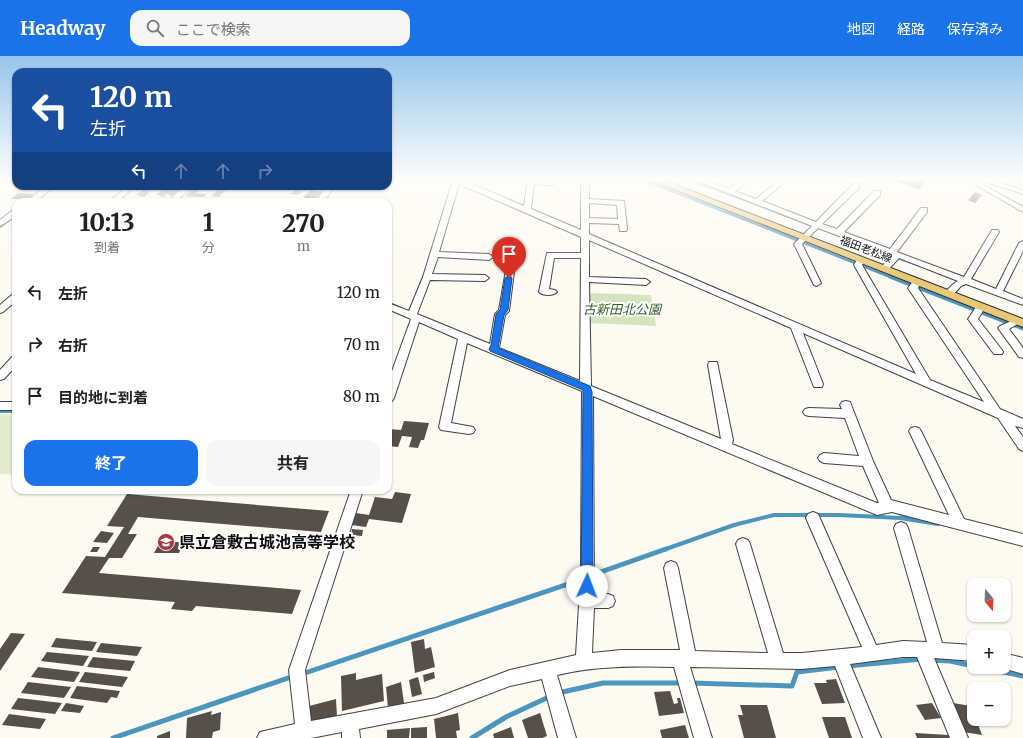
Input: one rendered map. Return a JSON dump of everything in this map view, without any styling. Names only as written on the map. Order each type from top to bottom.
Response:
[{"type":"main road","name":"福田老松線","points":[[732,212],[860,263],[884,269],[915,285],[949,294],[979,310],[1016,323]]},
{"type":"street","points":[[392,385],[447,212]]},
{"type":"street","points":[[531,212],[586,237],[1023,424]]},
{"type":"street","points":[[584,662],[586,600],[585,212]]},
{"type":"street","points":[[585,220],[623,225],[622,212]]},
{"type":"street","points":[[781,212],[816,226],[839,232],[964,282],[1023,302]]},
{"type":"street","points":[[817,283],[798,244],[830,212]]},
{"type":"street","points":[[839,232],[859,212]]},
{"type":"street","points":[[884,269],[895,255],[923,212]]},
{"type":"street","points":[[0,224],[8,220]]},
{"type":"street","points":[[949,294],[964,282],[995,232]]},
{"type":"street","points":[[998,293],[1023,244]]},
{"type":"street","points":[[551,245],[544,292],[552,292]]},
{"type":"street","points":[[434,254],[489,258]]},
{"type":"street","points":[[550,255],[585,256]]},
{"type":"street","points":[[860,263],[927,383]]},
{"type":"street","points":[[494,347],[500,314],[504,310],[511,264]]},
{"type":"street","points":[[427,277],[485,278]]},
{"type":"street","points":[[585,279],[646,282]]},
{"type":"street","points":[[915,285],[999,414],[1023,446]]},
{"type":"street","points":[[0,301],[12,290]]},
{"type":"street","points":[[0,310],[12,300]]},
{"type":"street","points":[[392,307],[414,315],[463,338],[494,347],[726,443],[877,509],[885,506],[925,516],[959,522],[1023,540]]},
{"type":"street","points":[[979,310],[973,319],[998,352]]},
{"type":"street","points":[[1016,323],[1003,328],[1023,355]]},
{"type":"street","points":[[796,327],[818,384]]},
{"type":"street","points":[[463,338],[444,427],[469,430]]},
{"type":"street","points":[[0,376],[12,364]]},
{"type":"street","points":[[712,365],[726,443]]},
{"type":"street","points":[[0,406],[12,406]]},
{"type":"street","points":[[809,412],[847,409],[885,506]]},
{"type":"street","points":[[914,431],[959,522]]},
{"type":"street","points":[[824,458],[867,461]]},
{"type":"street","points":[[304,731],[297,670],[356,494]]},
{"type":"street","points":[[813,518],[872,653]]},
{"type":"street","points":[[901,528],[928,654],[959,738]]},
{"type":"street","points":[[743,544],[778,661]]},
{"type":"street","points":[[672,568],[686,683],[703,738]]},
{"type":"street","points":[[586,600],[608,601]]},
{"type":"street","points":[[266,738],[304,731],[350,731],[436,706],[510,678],[584,662],[621,658],[684,658],[842,664],[872,653],[902,649],[928,654],[967,653]]},
{"type":"street","points":[[1011,663],[1023,666]]},
{"type":"street","points":[[842,664],[872,738]]},
{"type":"street","points":[[547,669],[567,738]]},
{"type":"green space","name":"古新田北公園","points":[[588,293],[651,295],[656,326],[589,323]]},
{"type":"green space","points":[[0,414],[12,415],[12,475],[0,474]]},
{"type":"building","points":[[404,421],[429,423],[424,440],[421,440],[418,448],[409,447],[412,437],[402,436],[398,447],[392,446],[392,429],[401,430]]},
{"type":"building","points":[[395,492],[411,494],[402,523],[369,519],[366,527],[351,525],[356,513],[369,515],[375,497],[392,499]]},
{"type":"building","points":[[127,494],[329,511],[321,532],[138,517],[128,534],[137,534],[122,558],[109,558],[99,573],[301,590],[292,614],[196,606],[192,611],[171,609],[175,602],[62,593],[86,556],[105,557],[124,527],[107,526]]},
{"type":"building","points":[[352,529],[363,530],[362,536],[351,535]]},
{"type":"building","points":[[101,531],[114,533],[107,543],[93,542]]},
{"type":"building","points":[[160,542],[184,542],[179,553],[154,553]]},
{"type":"building","points":[[93,547],[100,547],[97,552],[90,552]]},
{"type":"building","points":[[11,633],[25,634],[0,671],[0,649]]},
{"type":"building","points":[[56,638],[97,642],[92,651],[51,647]]},
{"type":"building","points":[[424,639],[425,649],[431,647],[435,667],[415,673],[411,642]]},
{"type":"building","points":[[101,643],[142,647],[137,656],[96,652]]},
{"type":"building","points":[[47,652],[89,656],[83,666],[41,661]]},
{"type":"building","points":[[93,657],[135,661],[130,671],[87,667]]},
{"type":"building","points":[[38,667],[80,672],[74,682],[31,677]]},
{"type":"building","points":[[85,672],[128,677],[122,687],[79,682]]},
{"type":"building","points":[[434,672],[435,678],[424,682],[423,675]]},
{"type":"building","points":[[356,673],[356,680],[382,674],[384,701],[342,711],[341,676]]},
{"type":"building","points":[[418,677],[422,694],[412,697],[409,680]]},
{"type":"building","points":[[836,679],[845,703],[822,704],[814,683],[827,683],[826,680]]},
{"type":"building","points":[[28,682],[71,687],[64,698],[21,693]]},
{"type":"building","points":[[401,682],[404,703],[388,708],[386,687]]},
{"type":"building","points":[[77,686],[120,691],[117,698],[111,697],[107,703],[70,698]]},
{"type":"building","points":[[670,691],[674,704],[678,703],[677,698],[680,698],[684,713],[659,716],[654,692]]},
{"type":"building","points":[[18,698],[62,703],[55,714],[11,709]]},
{"type":"building","points":[[336,699],[337,717],[308,724],[309,706]]},
{"type":"building","points":[[66,703],[84,706],[80,713],[61,711]]},
{"type":"building","points":[[932,703],[941,718],[925,720],[916,705]]},
{"type":"building","points":[[953,703],[967,705],[967,726],[979,726],[982,735],[963,732]]},
{"type":"building","points":[[740,705],[767,705],[776,738],[744,738],[738,715],[743,715]]},
{"type":"building","points":[[212,711],[211,715],[221,712],[220,730],[213,732],[212,738],[186,738],[187,718]]},
{"type":"building","points":[[458,713],[460,730],[456,731],[457,738],[436,738],[434,719]]},
{"type":"building","points":[[540,713],[547,736],[542,738],[528,738],[522,720]]},
{"type":"building","points":[[9,714],[46,719],[40,729],[2,725]]},
{"type":"building","points":[[822,717],[845,717],[852,738],[829,738]]},
{"type":"building","points":[[685,725],[689,738],[662,738],[660,730]]},
{"type":"building","points":[[427,727],[427,738],[411,738],[411,728]]},
{"type":"building","points":[[511,727],[514,738],[494,738],[493,734]]},
{"type":"building","points":[[410,728],[409,738],[387,738],[387,730]]},
{"type":"building","points":[[170,731],[170,738],[157,738],[157,736]]},
{"type":"building","points":[[915,733],[949,735],[950,738],[917,738]]},
{"type":"waterway","points":[[725,212],[893,278]]},
{"type":"waterway","points":[[776,212],[790,217]]},
{"type":"waterway","points":[[0,227],[12,218]]},
{"type":"waterway","points":[[895,257],[921,266]]},
{"type":"waterway","points":[[890,277],[1023,329]]},
{"type":"waterway","points":[[392,305],[398,307]]},
{"type":"waterway","points":[[0,411],[12,411]]},
{"type":"waterway","points":[[899,513],[915,520]]},
{"type":"waterway","points":[[663,550],[734,525],[774,515],[840,515],[900,518],[938,524]]},
{"type":"waterway","points":[[595,574],[666,549]]},
{"type":"waterway","points":[[302,674],[580,580]]},
{"type":"waterway","points":[[847,666],[922,659]]},
{"type":"waterway","points":[[930,660],[950,661],[967,665]]},
{"type":"waterway","points":[[691,683],[792,686],[797,672],[839,667]]},
{"type":"waterway","points":[[1011,674],[1023,676]]},
{"type":"waterway","points":[[113,738],[294,676]]},
{"type":"waterway","points":[[558,693],[603,683],[682,683]]},
{"type":"waterway","points":[[472,738],[506,717],[551,696]]},
{"type":"place","name":"県立倉敷古城池高等学校","points":[[166,542]]},
{"type":"route","points":[[509,278],[504,310],[500,314],[493,349],[586,388],[588,392],[587,586]]}]
